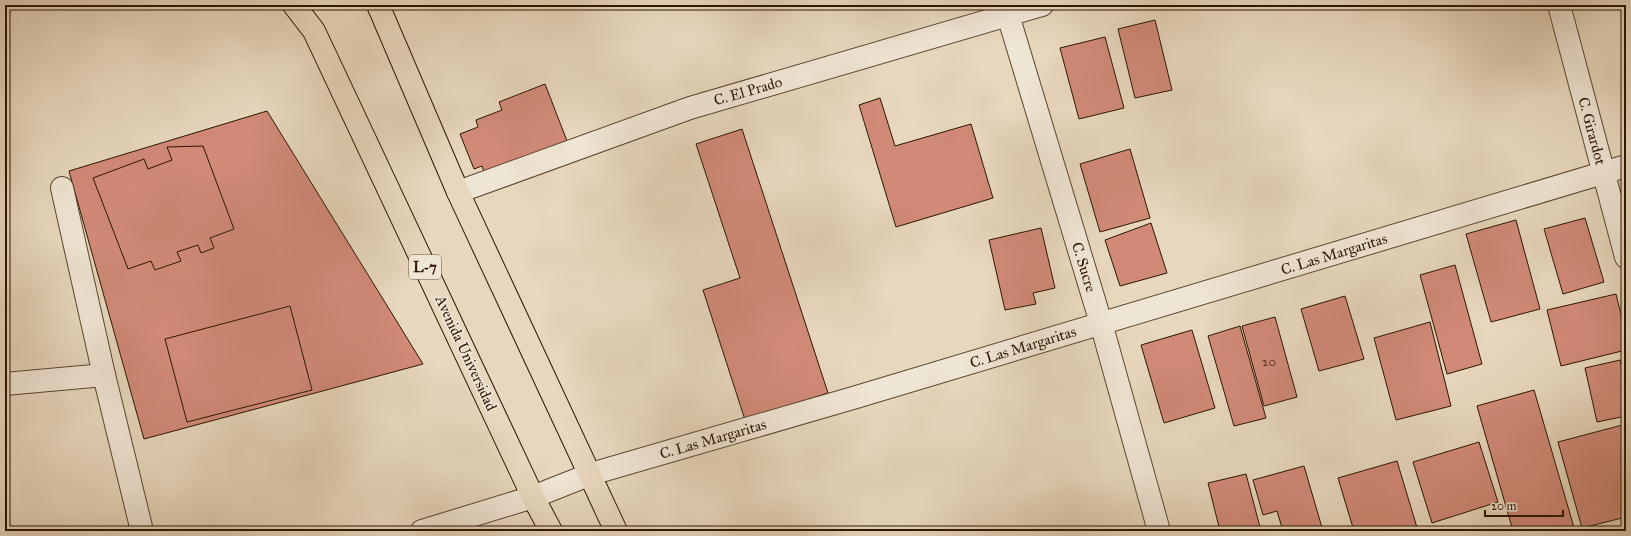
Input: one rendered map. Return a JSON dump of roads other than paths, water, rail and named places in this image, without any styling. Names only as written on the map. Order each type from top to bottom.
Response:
[{"type":"main road","name":"Avenida Universidad","points":[[294,5],[314,30],[533,497],[552,531]]},
{"type":"main road","points":[[378,5],[458,192],[591,474],[616,531]]},
{"type":"street","name":"C. El Prado","points":[[458,192],[690,108],[1006,10],[1042,5]]},
{"type":"street","name":"C. Girardot","points":[[1559,5],[1626,257]]},
{"type":"street","name":"C. Sucre","points":[[1006,10],[1101,323],[1159,531]]},
{"type":"street","name":"C. Las Margaritas","points":[[422,531],[533,497],[591,474],[854,398],[1626,166]]},
{"type":"street","points":[[62,188],[104,375],[142,531]]},
{"type":"street","points":[[5,384],[104,375]]}]
